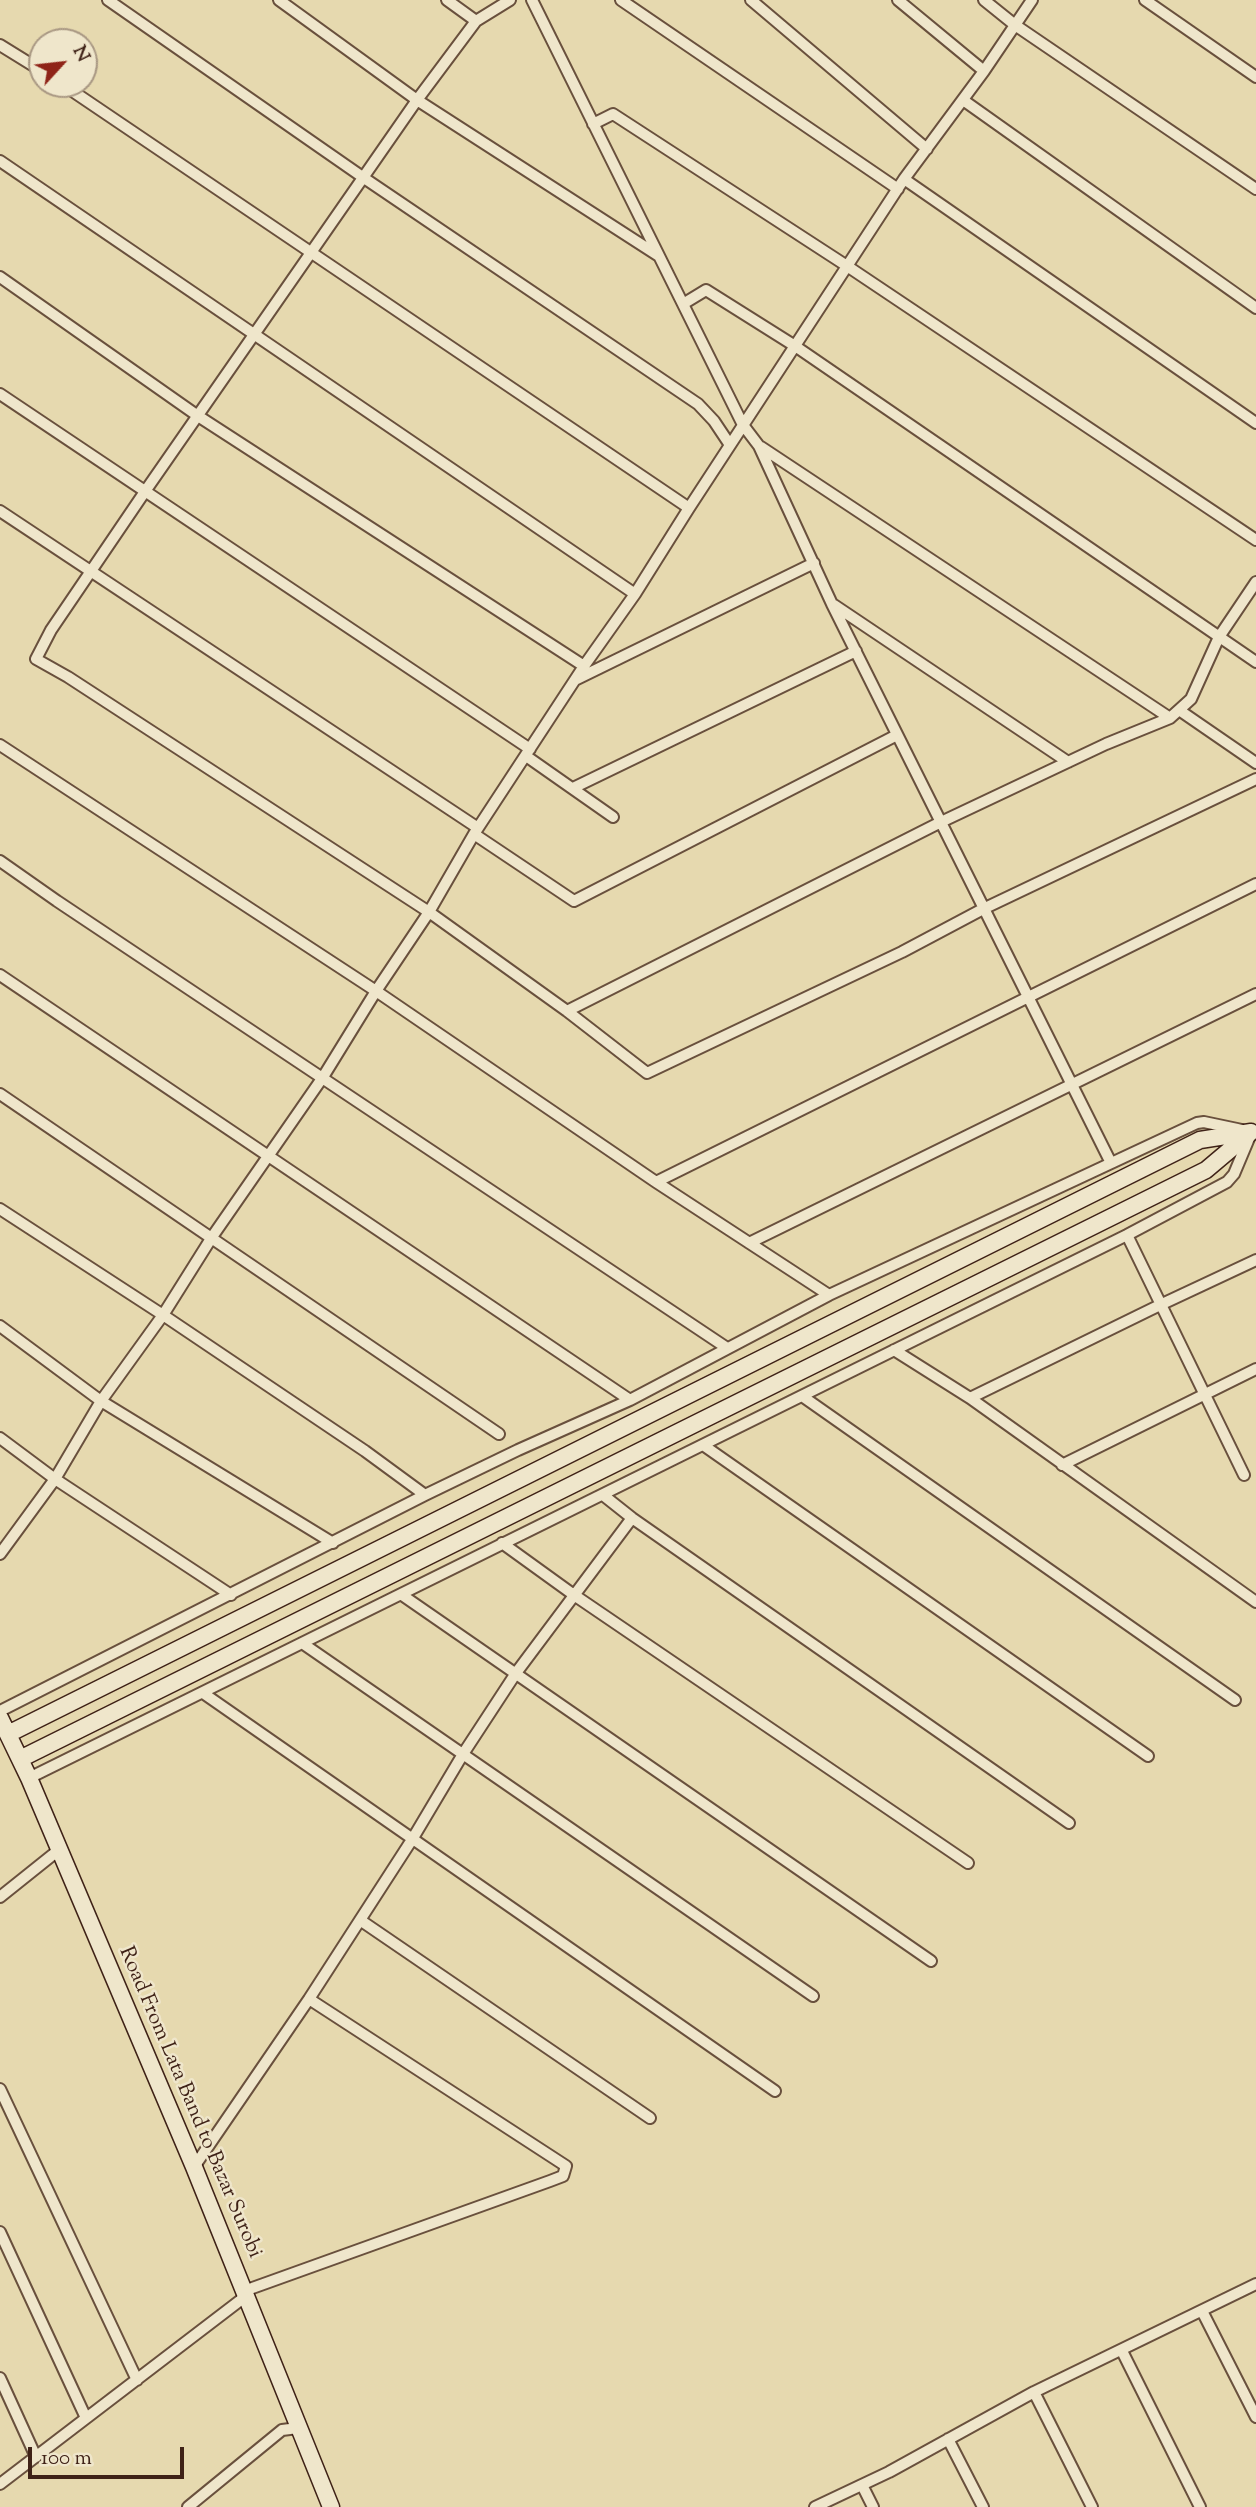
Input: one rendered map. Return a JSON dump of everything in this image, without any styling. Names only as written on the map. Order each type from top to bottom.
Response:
[{"type":"street","points":[[108,0],[364,178],[698,404],[714,421],[730,445]]},
{"type":"street","points":[[279,0],[417,100],[659,256]]},
{"type":"street","points":[[447,0],[476,20]]},
{"type":"street","points":[[510,0],[476,20],[417,100],[146,490],[51,630],[36,659],[68,677],[429,912],[567,1011],[647,1073],[1256,779]]},
{"type":"street","points":[[532,0],[743,425],[760,446],[832,604],[1111,1163]]},
{"type":"street","points":[[621,0],[1256,423]]},
{"type":"street","points":[[751,0],[927,149]]},
{"type":"street","points":[[898,0],[984,71]]},
{"type":"street","points":[[984,0],[1015,25],[1256,189]]},
{"type":"street","points":[[0,1554],[55,1479],[101,1401],[163,1315],[212,1237],[323,1077],[429,912],[476,831],[584,666],[635,594],[901,184],[1032,0]]},
{"type":"street","points":[[1145,0],[1256,77]]},
{"type":"street","points":[[0,45],[28,62]]},
{"type":"street","points":[[83,98],[689,508]]},
{"type":"street","points":[[963,100],[1256,308]]},
{"type":"street","points":[[593,124],[613,114],[847,266],[1256,540]]},
{"type":"street","points":[[0,161],[635,594]]},
{"type":"street","points":[[0,278],[198,416],[584,666]]},
{"type":"street","points":[[683,304],[706,290],[795,346],[1256,662]]},
{"type":"street","points":[[0,394],[146,490],[528,752],[613,817]]},
{"type":"street","points":[[760,446],[1174,714],[1256,763]]},
{"type":"street","points":[[0,511],[476,831],[574,901],[897,735]]},
{"type":"street","points":[[576,680],[814,563]]},
{"type":"street","points":[[567,1011],[941,822],[1174,714],[1191,699],[1219,637],[1256,582]]},
{"type":"street","points":[[832,604],[1068,762]]},
{"type":"street","points":[[573,788],[856,651]]},
{"type":"street","points":[[0,745],[376,991],[656,1182],[829,1295]]},
{"type":"street","points":[[0,861],[727,1348]]},
{"type":"street","points":[[656,1182],[1256,884]]},
{"type":"street","points":[[0,975],[630,1400]]},
{"type":"street","points":[[749,1242],[1256,993]]},
{"type":"street","points":[[0,1094],[499,1434]]},
{"type":"street","points":[[0,1711],[425,1495],[630,1400],[829,1295],[1197,1123],[1205,1122],[1254,1131]]},
{"type":"street","points":[[29,1778],[1127,1235],[1227,1182],[1234,1174],[1254,1131]]},
{"type":"street","points":[[8,1734],[1200,1140],[1254,1131]]},
{"type":"street","points":[[20,1759],[1206,1170],[1254,1131]]},
{"type":"street","points":[[0,1209],[163,1315],[425,1495]]},
{"type":"street","points":[[1127,1235],[1244,1475]]},
{"type":"street","points":[[970,1398],[1256,1260]]},
{"type":"street","points":[[0,1326],[101,1401],[333,1543]]},
{"type":"street","points":[[894,1350],[970,1398],[1256,1602]]},
{"type":"street","points":[[1062,1465],[1256,1369]]},
{"type":"street","points":[[802,1396],[1235,1700]]},
{"type":"street","points":[[0,1438],[55,1479],[231,1595]]},
{"type":"street","points":[[703,1445],[1148,1756]]},
{"type":"street","points":[[603,1495],[632,1518],[1069,1823]]},
{"type":"street","points":[[194,2167],[309,1999],[516,1673],[632,1518]]},
{"type":"street","points":[[502,1543],[574,1595],[968,1863]]},
{"type":"street","points":[[402,1595],[931,1961]]},
{"type":"street","points":[[302,1643],[813,1996]]},
{"type":"street","points":[[204,1693],[775,2091]]},
{"type":"street","name":"Road From Lata Band to Bazar Surobi","points":[[0,1718],[60,1849],[194,2167],[331,2507]]},
{"type":"street","points":[[0,1897],[60,1849]]},
{"type":"street","points":[[360,1920],[650,2118]]},
{"type":"street","points":[[0,2484],[245,2294],[563,2176],[566,2166],[309,1999]]},
{"type":"street","points":[[0,2089],[136,2380]]},
{"type":"street","points":[[0,2232],[86,2418]]},
{"type":"street","points":[[815,2507],[862,2485],[1034,2392],[1256,2284]]},
{"type":"street","points":[[1202,2311],[1256,2417]]},
{"type":"street","points":[[1122,2351],[1200,2507]]},
{"type":"street","points":[[0,2378],[36,2457]]},
{"type":"street","points":[[1034,2392],[1092,2507]]},
{"type":"street","points":[[188,2507],[282,2430],[298,2428]]},
{"type":"street","points":[[948,2439],[982,2507]]},
{"type":"street","points":[[862,2485],[873,2507]]}]
